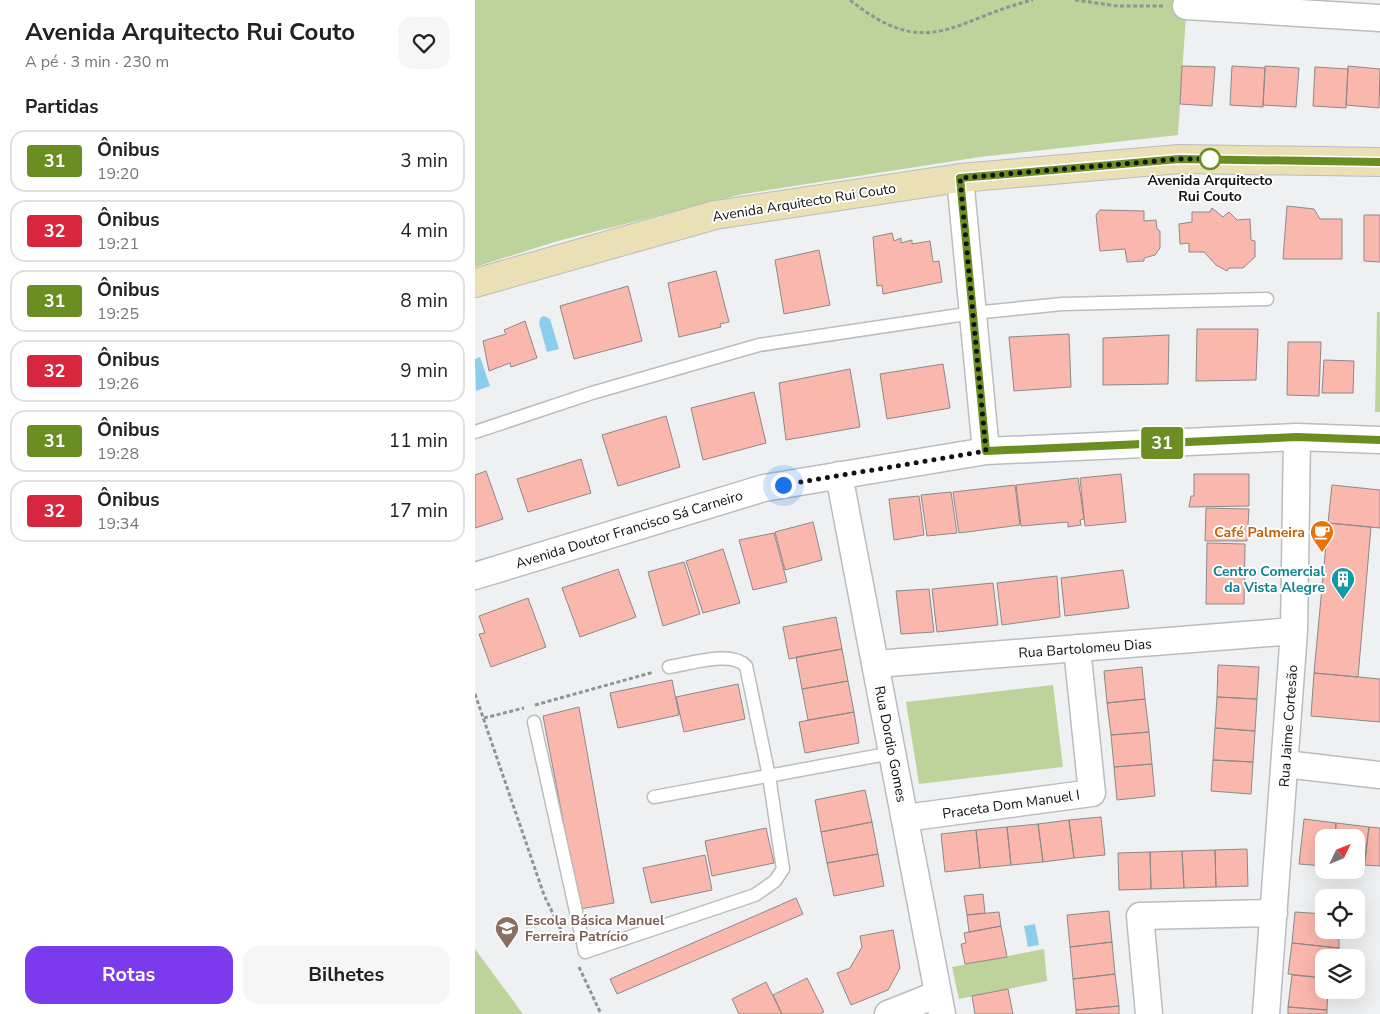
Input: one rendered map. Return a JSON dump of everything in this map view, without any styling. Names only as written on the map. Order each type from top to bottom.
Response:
[{"type":"street","points":[[1186,6],[1304,6],[1380,18]]},
{"type":"street","name":"Avenida Arquitecto Rui Couto","points":[[475,283],[715,216],[960,178],[1179,159],[1380,162]]},
{"type":"street","points":[[960,178],[986,451]]},
{"type":"street","name":"Avenida Doutor Francisco Sá Carneiro","points":[[475,576],[764,488],[986,451],[1297,437],[1380,440]]},
{"type":"street","name":"Rua Jaime Cortesão","points":[[1266,1014],[1294,631],[1297,437]]},
{"type":"street","name":"Rua Dordio Gomes","points":[[839,474],[940,1004]]},
{"type":"street","name":"Rua Bartolomeu Dias","points":[[876,664],[1294,631]]},
{"type":"street","name":"Praceta Dom Manuel I","points":[[905,818],[1092,793],[1077,648]]},
{"type":"street","points":[[1285,764],[1380,775]]},
{"type":"street","points":[[1149,1014],[1140,916],[1274,914]]},
{"type":"street","points":[[888,1014],[940,1004]]},
{"type":"lane","points":[[475,432],[592,393],[759,345],[973,313],[1062,304],[1267,299]]},
{"type":"lane","points":[[533,722],[585,952],[755,895],[775,881],[783,869],[769,776],[746,666],[741,661],[729,657],[669,668]]},
{"type":"lane","points":[[654,797],[892,752]]},
{"type":"path","points":[[850,0],[889,26],[916,33],[938,33],[1033,0]]},
{"type":"path","points":[[1075,0],[1119,6],[1186,6]]},
{"type":"path","points":[[484,718],[669,668]]},
{"type":"path","points":[[475,694],[544,895],[566,939]]},
{"type":"path","points":[[578,964],[601,1014]]},
{"type":"green space","points":[[475,0],[1187,0],[1178,135],[980,157],[743,194],[558,241],[475,267]]},
{"type":"green space","points":[[1377,312],[1380,312],[1380,412],[1375,412]]},
{"type":"green space","points":[[1053,685],[1063,767],[919,784],[906,702]]},
{"type":"green space","points":[[475,949],[523,1014],[475,1014]]},
{"type":"green space","points":[[1044,949],[1047,981],[959,999],[952,967]]},
{"type":"water","points":[[544,316],[550,319],[559,349],[547,352],[539,323],[541,317]]},
{"type":"water","points":[[480,357],[490,386],[476,391],[475,359]]},
{"type":"water","points":[[1035,924],[1039,945],[1028,947],[1024,926]]},
{"type":"building","points":[[1182,66],[1215,67],[1212,106],[1180,104]]},
{"type":"building","points":[[1232,66],[1265,68],[1263,107],[1230,105]]},
{"type":"building","points":[[1265,66],[1299,68],[1296,107],[1263,105]]},
{"type":"building","points":[[1348,66],[1380,69],[1379,108],[1346,105]]},
{"type":"building","points":[[1315,67],[1348,69],[1346,108],[1313,106]]},
{"type":"building","points":[[1287,206],[1314,209],[1320,219],[1342,219],[1342,259],[1283,259]]},
{"type":"building","points":[[1212,208],[1223,217],[1229,212],[1237,220],[1250,219],[1251,240],[1255,241],[1255,257],[1243,268],[1229,268],[1227,271],[1216,265],[1204,252],[1189,252],[1189,243],[1180,244],[1179,224],[1192,222],[1192,212],[1210,212]]},
{"type":"building","points":[[1100,210],[1144,211],[1144,221],[1156,220],[1157,229],[1160,231],[1160,248],[1155,255],[1144,258],[1144,261],[1127,262],[1125,249],[1100,251],[1096,215]]},
{"type":"building","points":[[1364,215],[1380,215],[1380,262],[1364,261]]},
{"type":"building","points":[[892,233],[894,241],[901,238],[901,243],[912,240],[912,244],[930,241],[933,262],[939,261],[942,282],[883,294],[882,285],[877,286],[873,237]]},
{"type":"building","points":[[819,250],[830,305],[784,314],[775,260]]},
{"type":"building","points":[[716,271],[729,322],[720,324],[721,327],[679,337],[668,283]]},
{"type":"building","points":[[628,286],[642,341],[574,359],[560,306]]},
{"type":"building","points":[[525,321],[537,358],[511,367],[510,363],[489,371],[483,341],[506,334],[504,330]]},
{"type":"building","points":[[1197,329],[1258,329],[1256,380],[1196,381]]},
{"type":"building","points":[[1069,334],[1071,387],[1014,391],[1009,337]]},
{"type":"building","points":[[1169,335],[1168,384],[1103,385],[1103,338]]},
{"type":"building","points":[[1288,342],[1321,342],[1319,396],[1287,395]]},
{"type":"building","points":[[1324,360],[1354,361],[1353,393],[1322,393]]},
{"type":"building","points":[[943,364],[950,408],[887,419],[880,374]]},
{"type":"building","points":[[850,369],[860,427],[786,440],[779,383]]},
{"type":"building","points":[[754,392],[766,443],[703,460],[691,408]]},
{"type":"building","points":[[666,416],[680,467],[618,486],[602,435]]},
{"type":"building","points":[[581,459],[591,493],[528,512],[517,479]]},
{"type":"building","points":[[486,471],[503,519],[475,528],[475,475]]},
{"type":"building","points":[[1121,474],[1126,522],[1085,526],[1080,478]]},
{"type":"building","points":[[1194,474],[1249,474],[1249,506],[1189,507],[1191,496],[1194,496]]},
{"type":"building","points":[[1078,478],[1084,519],[1080,520],[1081,525],[1068,527],[1068,522],[1021,526],[1016,485]]},
{"type":"building","points":[[1015,485],[1020,525],[959,533],[953,492]]},
{"type":"building","name":"Centro Comercial da Vista Alegre","points":[[1332,485],[1380,490],[1380,528],[1328,523]]},
{"type":"building","points":[[951,492],[957,533],[927,536],[921,495]]},
{"type":"building","points":[[919,496],[924,535],[894,540],[889,499]]},
{"type":"building","points":[[1206,508],[1249,509],[1247,541],[1205,541]]},
{"type":"building","points":[[813,522],[822,560],[785,570],[775,532]]},
{"type":"building","name":"Centro Comercial da Vista Alegre","points":[[1328,523],[1371,527],[1358,677],[1314,673]]},
{"type":"building","points":[[774,533],[787,582],[753,590],[739,540]]},
{"type":"building","points":[[1207,543],[1245,544],[1244,604],[1206,604]]},
{"type":"building","points":[[723,549],[740,603],[703,613],[686,561]]},
{"type":"building","points":[[684,562],[700,614],[663,626],[648,572]]},
{"type":"building","points":[[618,569],[636,617],[580,637],[562,588]]},
{"type":"building","points":[[1123,570],[1129,608],[1065,616],[1061,578]]},
{"type":"building","points":[[1057,576],[1060,617],[1002,625],[997,583]]},
{"type":"building","points":[[993,583],[998,625],[937,632],[932,589]]},
{"type":"building","points":[[929,589],[934,632],[901,634],[896,591]]},
{"type":"building","points":[[528,598],[546,647],[491,667],[479,634],[485,633],[479,616]]},
{"type":"building","points":[[836,617],[842,649],[789,659],[783,627]]},
{"type":"building","points":[[842,649],[848,681],[802,689],[796,657]]},
{"type":"building","points":[[1218,665],[1259,667],[1257,699],[1217,697]]},
{"type":"building","points":[[1142,667],[1145,699],[1107,703],[1104,671]]},
{"type":"building","points":[[1314,673],[1380,679],[1380,722],[1311,716]]},
{"type":"building","points":[[672,680],[679,715],[618,728],[610,693]]},
{"type":"building","points":[[848,681],[854,712],[808,720],[802,689]]},
{"type":"building","points":[[738,684],[745,719],[684,732],[676,697]]},
{"type":"building","points":[[1217,697],[1257,699],[1255,731],[1215,728]]},
{"type":"building","points":[[1145,699],[1149,732],[1111,735],[1107,703]]},
{"type":"building","points":[[579,707],[614,903],[580,909],[543,716]]},
{"type":"building","points":[[854,712],[859,743],[805,753],[799,722]]},
{"type":"building","points":[[1215,728],[1255,731],[1253,762],[1213,760]]},
{"type":"building","points":[[1149,732],[1152,764],[1114,767],[1111,735]]},
{"type":"building","points":[[1213,760],[1253,762],[1251,794],[1211,791]]},
{"type":"building","points":[[1152,764],[1155,796],[1117,800],[1114,767]]},
{"type":"building","points":[[865,790],[872,822],[821,832],[815,800]]},
{"type":"building","points":[[1101,817],[1105,855],[1074,858],[1069,820]]},
{"type":"building","points":[[1304,819],[1336,823],[1336,829],[1315,829],[1315,865],[1299,864]]},
{"type":"building","points":[[1069,820],[1074,858],[1043,862],[1038,824]]},
{"type":"building","points":[[872,822],[878,854],[827,863],[821,832]]},
{"type":"building","points":[[1336,823],[1369,827],[1365,862],[1365,829],[1336,829]]},
{"type":"building","points":[[1038,824],[1043,862],[1011,865],[1007,827]]},
{"type":"building","points":[[1007,827],[1011,865],[980,868],[976,830]]},
{"type":"building","points":[[1369,827],[1380,828],[1380,866],[1365,865]]},
{"type":"building","points":[[766,828],[774,863],[712,876],[705,841]]},
{"type":"building","points":[[976,830],[980,868],[945,872],[941,834]]},
{"type":"building","points":[[1247,849],[1248,886],[1216,887],[1215,850]]},
{"type":"building","points":[[1215,850],[1216,887],[1184,888],[1182,851]]},
{"type":"building","points":[[1182,851],[1184,888],[1151,889],[1150,852]]},
{"type":"building","points":[[1150,852],[1151,889],[1119,890],[1118,853]]},
{"type":"building","points":[[878,854],[884,886],[834,896],[827,863]]},
{"type":"building","points":[[705,855],[712,890],[651,903],[643,868]]},
{"type":"building","points":[[983,894],[985,913],[967,915],[964,896]]},
{"type":"building","points":[[796,898],[803,914],[617,994],[610,979]]},
{"type":"building","points":[[1109,911],[1112,942],[1070,947],[1067,915]]},
{"type":"building","points":[[999,912],[1001,926],[969,932],[967,915]]},
{"type":"building","points":[[1295,912],[1315,913],[1315,939],[1339,939],[1339,948],[1292,943]]},
{"type":"building","points":[[1001,926],[1007,957],[965,964],[961,944],[966,943],[964,933]]},
{"type":"building","points":[[893,930],[900,968],[888,990],[851,1005],[837,973],[850,968],[862,947],[860,936]]},
{"type":"building","points":[[1112,942],[1115,974],[1073,979],[1070,947]]},
{"type":"building","points":[[1292,943],[1339,948],[1315,949],[1315,977],[1288,974]]},
{"type":"building","points":[[1115,974],[1119,1006],[1076,1010],[1073,979]]},
{"type":"building","points":[[1292,975],[1315,977],[1315,999],[1328,999],[1327,1010],[1288,1007]]},
{"type":"building","points":[[807,978],[824,1012],[819,1014],[782,1014],[773,995]]},
{"type":"building","points":[[766,982],[782,1014],[739,1014],[732,999]]},
{"type":"building","points":[[1008,989],[1013,1014],[975,1014],[972,996]]},
{"type":"building","points":[[1119,1006],[1119,1014],[1076,1014],[1076,1010]]},
{"type":"building","points":[[1288,1007],[1327,1010],[1327,1014],[1288,1014]]},
{"type":"bus line","name":"31","points":[[1380,162],[1179,159],[960,178],[986,451],[1297,437],[1380,440]]},
{"type":"place","name":"Avenida Arquitecto Rui Couto","points":[[1210,159]]},
{"type":"place","name":"Café Palmeira","points":[[1322,553]]},
{"type":"place","name":"Centro Comercial da Vista Alegre","points":[[1343,600]]},
{"type":"place","name":"Escola Básica Manuel Ferreira Patrício","points":[[507,949]]},
{"type":"route","points":[[783,485],[839,474],[986,451],[960,178],[1179,159],[1210,159]]}]
